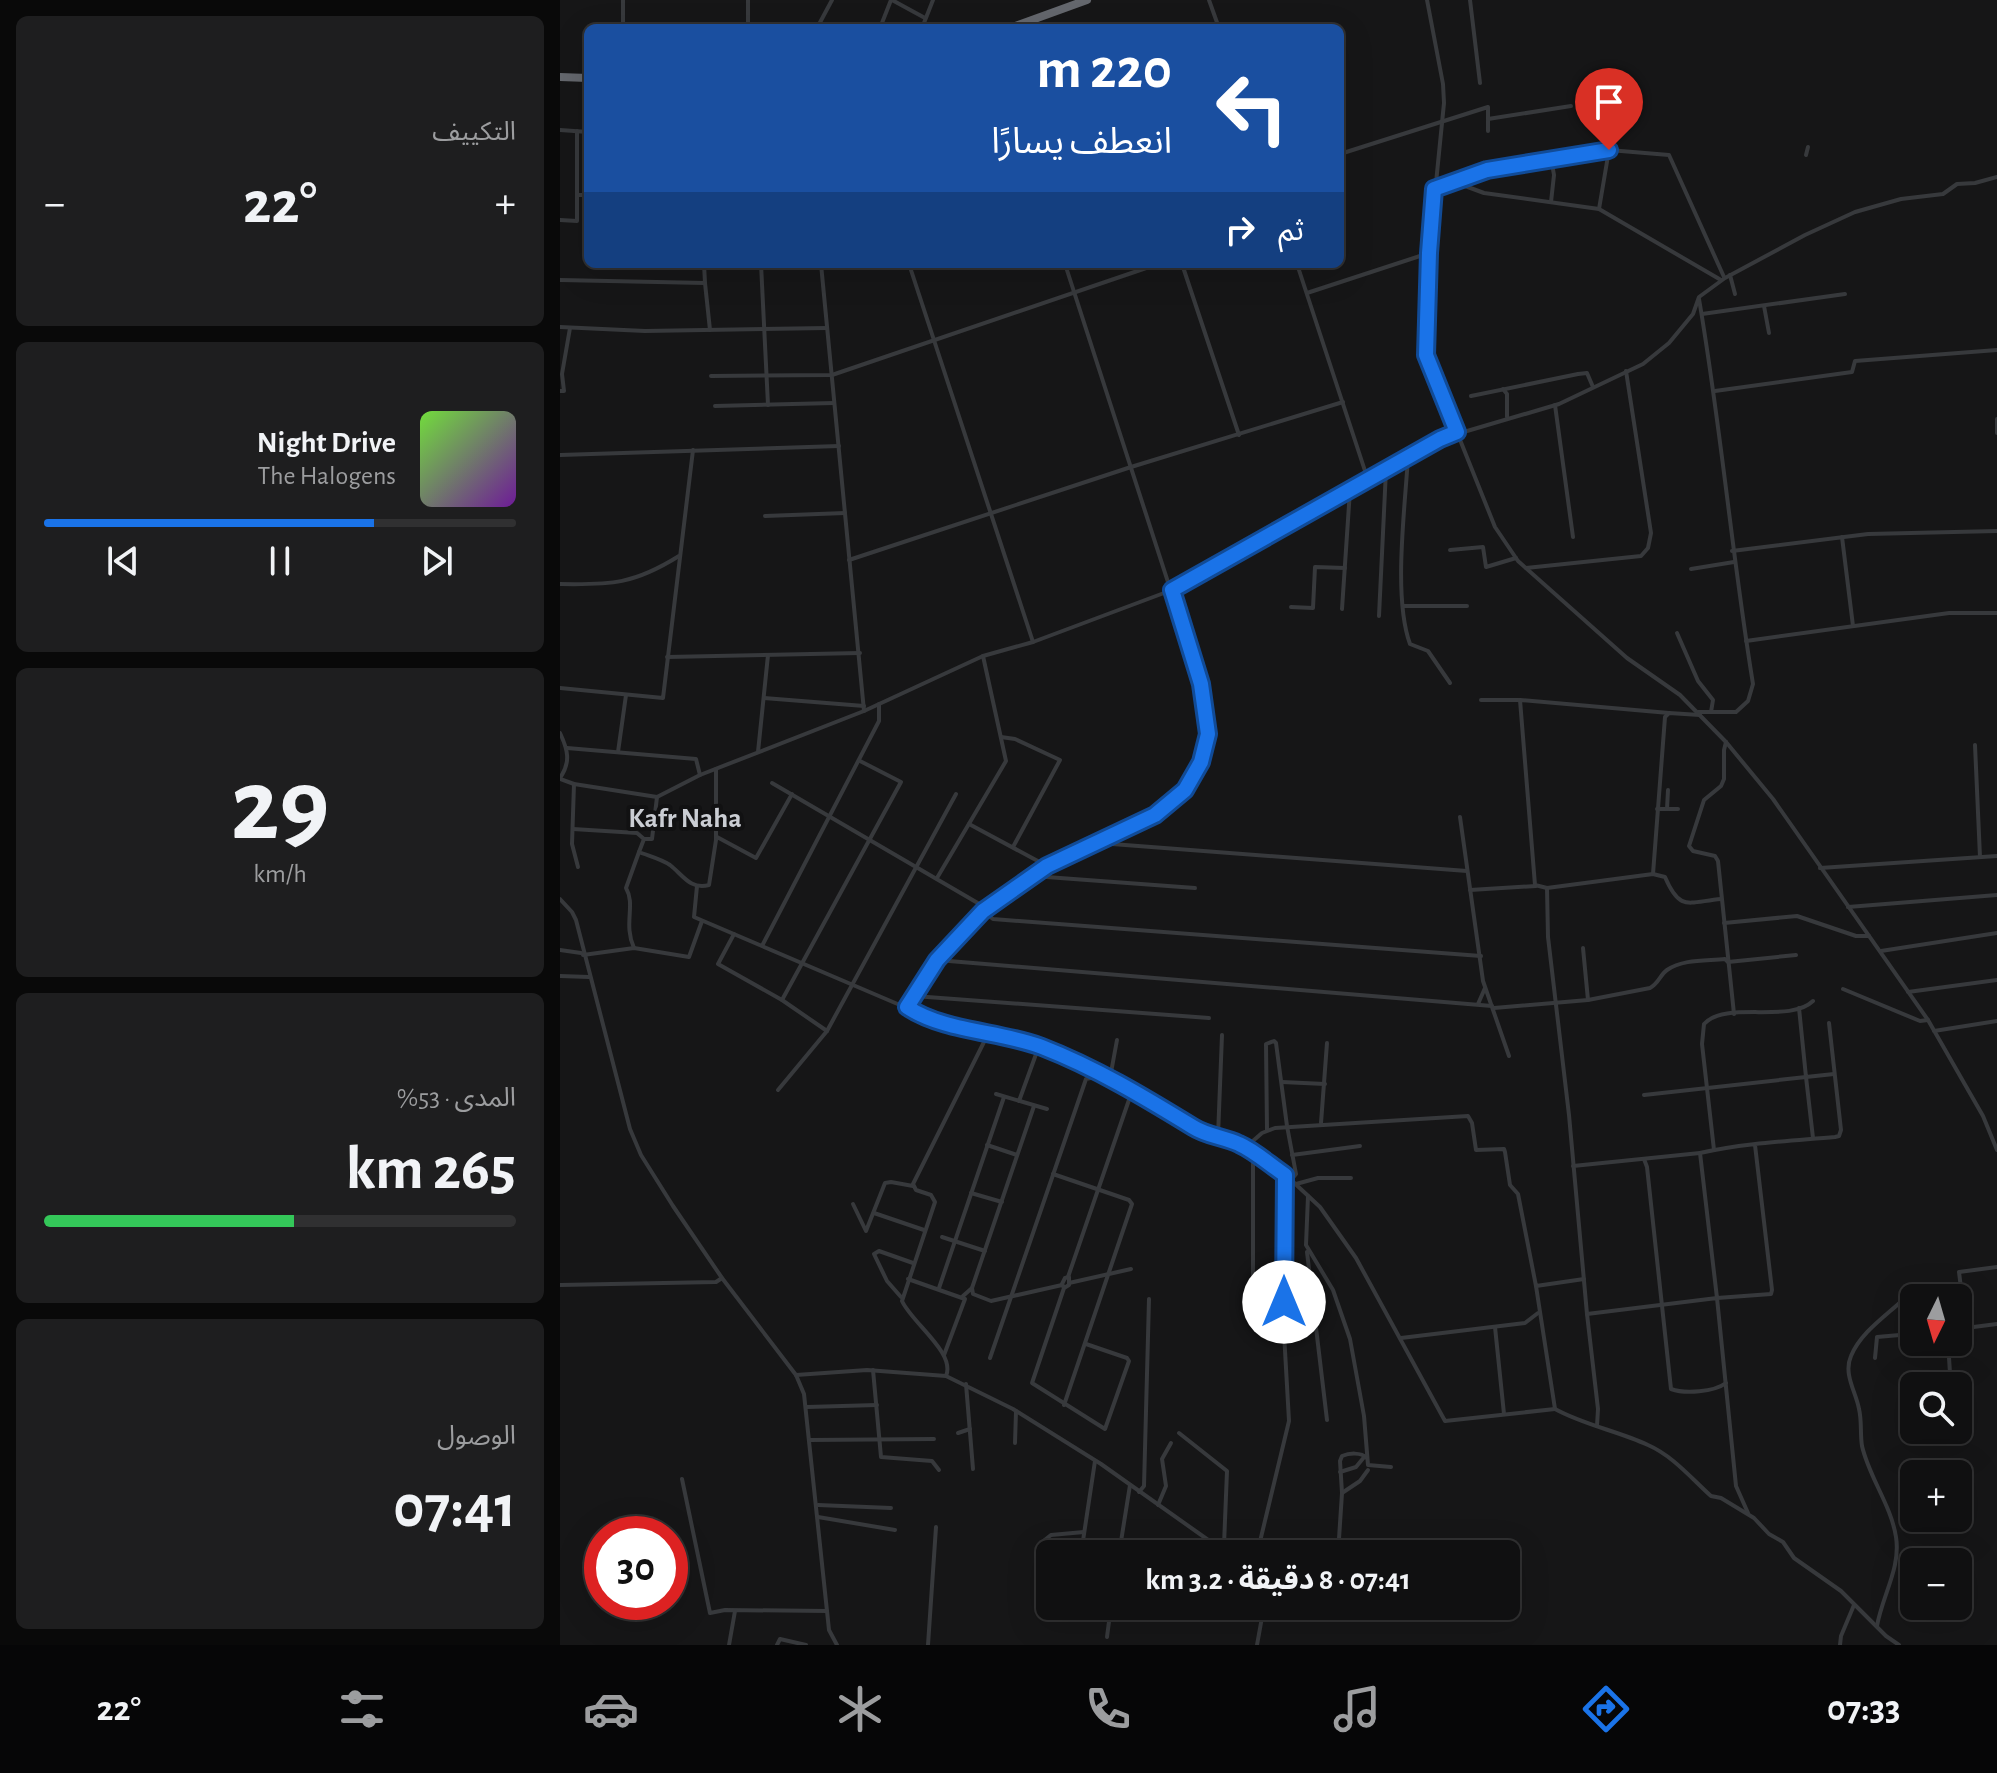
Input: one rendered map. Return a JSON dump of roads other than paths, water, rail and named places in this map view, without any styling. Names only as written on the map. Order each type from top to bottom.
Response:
[{"type":"highway","points":[[1021,24],[1087,0]]},
{"type":"highway","points":[[560,77],[584,78]]},
{"type":"street","points":[[623,0],[623,24]]},
{"type":"street","points":[[748,0],[748,24]]},
{"type":"street","points":[[819,24],[832,0]]},
{"type":"street","points":[[882,24],[891,0],[925,18]]},
{"type":"street","points":[[923,24],[933,0]]},
{"type":"street","points":[[1209,0],[1218,24]]},
{"type":"street","points":[[1427,0],[1443,84],[1443,120],[1429,253],[1426,355],[1495,527],[1526,568],[1627,658],[1680,695],[1726,742],[1773,799],[1928,1020],[1983,1116],[1997,1150]]},
{"type":"street","points":[[1470,0],[1480,83]]},
{"type":"street","points":[[1488,118],[1571,106]]},
{"type":"street","points":[[1344,153],[1488,107],[1488,131]]},
{"type":"street","points":[[560,130],[584,132]]},
{"type":"street","points":[[560,220],[577,221],[577,131]]},
{"type":"street","points":[[1806,155],[1808,147]]},
{"type":"street","points":[[1434,189],[1487,170],[1551,158],[1609,150],[1669,155],[1735,294]]},
{"type":"street","points":[[1599,209],[1609,150]]},
{"type":"street","points":[[1551,158],[1554,175],[1551,202]]},
{"type":"street","points":[[560,733],[567,748],[568,760],[560,778],[574,784],[657,797],[700,775],[879,704],[983,656],[1033,642],[1172,590],[1457,432],[1555,405],[1643,364],[1669,343],[1693,314],[1699,297],[1725,277],[1805,235],[1855,212],[1901,199],[1943,194],[1957,184],[1997,177]]},
{"type":"street","points":[[1455,183],[1484,193],[1599,209],[1725,277]]},
{"type":"street","points":[[577,195],[584,195]]},
{"type":"street","points":[[1307,293],[1429,253]]},
{"type":"street","points":[[704,268],[710,330]]},
{"type":"street","points":[[761,268],[768,405]]},
{"type":"street","points":[[821,268],[864,709]]},
{"type":"street","points":[[910,268],[1033,642]]},
{"type":"street","points":[[907,1007],[937,960],[986,910],[1030,876],[1155,815],[1185,790],[1201,762],[1208,734],[1201,684],[1066,268]]},
{"type":"street","points":[[711,376],[832,375],[1146,268]]},
{"type":"street","points":[[1183,268],[1239,435]]},
{"type":"street","points":[[1298,268],[1368,480]]},
{"type":"street","points":[[560,280],[705,283]]},
{"type":"street","points":[[1702,314],[1845,294]]},
{"type":"street","points":[[1481,700],[1520,700],[1699,714],[1736,712],[1748,701],[1753,684],[1732,551],[1715,391],[1699,297]]},
{"type":"street","points":[[1764,306],[1769,333]]},
{"type":"street","points":[[560,327],[645,331],[827,328]]},
{"type":"street","points":[[560,391],[564,391],[562,374],[570,328]]},
{"type":"street","points":[[1715,391],[1852,372],[1855,361],[1997,350]]},
{"type":"street","points":[[1526,568],[1641,556],[1648,548],[1651,533],[1626,371]]},
{"type":"street","points":[[1471,396],[1587,373],[1593,387]]},
{"type":"street","points":[[1503,389],[1507,394],[1507,418]]},
{"type":"street","points":[[849,560],[1131,467],[1343,402]]},
{"type":"street","points":[[715,406],[834,403]]},
{"type":"street","points":[[1555,405],[1573,537]]},
{"type":"street","points":[[1997,419],[1997,433]]},
{"type":"street","points":[[560,455],[839,446]]},
{"type":"street","points":[[560,688],[663,698],[693,450]]},
{"type":"street","points":[[1408,457],[1403,626],[1410,644],[1428,651],[1450,683]]},
{"type":"street","points":[[1379,616],[1386,470]]},
{"type":"street","points":[[1342,609],[1350,490]]},
{"type":"street","points":[[765,516],[845,513]]},
{"type":"street","points":[[1732,551],[1868,534],[1997,531]]},
{"type":"street","points":[[1842,537],[1853,626]]},
{"type":"street","points":[[1450,550],[1483,547],[1486,567],[1516,558]]},
{"type":"street","points":[[560,584],[600,585],[627,581],[650,574],[679,556]]},
{"type":"street","points":[[1691,569],[1734,562]]},
{"type":"street","points":[[1291,607],[1313,608],[1315,567],[1345,568]]},
{"type":"street","points":[[1403,606],[1467,606]]},
{"type":"street","points":[[1746,641],[1949,613],[1997,613]]},
{"type":"street","points":[[1677,633],[1698,681],[1713,700],[1711,712]]},
{"type":"street","points":[[667,657],[860,653]]},
{"type":"street","points":[[758,753],[768,655]]},
{"type":"street","points":[[937,878],[1006,761],[983,656]]},
{"type":"street","points":[[618,752],[626,695]]},
{"type":"street","points":[[764,698],[864,709]]},
{"type":"street","points":[[1520,700],[1537,886]]},
{"type":"street","points":[[763,944],[860,761],[879,721],[879,704]]},
{"type":"street","points":[[1653,874],[1665,717],[1669,713]]},
{"type":"street","points":[[1001,737],[1015,739],[1060,760],[1013,847]]},
{"type":"street","points":[[1726,742],[1724,779],[1721,786],[1704,800],[1689,844],[1692,850],[1713,855],[1717,859],[1734,1014]]},
{"type":"street","points":[[1975,745],[1980,857]]},
{"type":"street","points":[[567,748],[696,759],[700,775]]},
{"type":"street","points":[[782,1000],[901,782],[860,761]]},
{"type":"street","points":[[639,852],[668,864],[686,882],[697,886],[709,885],[716,836],[716,769]]},
{"type":"street","points":[[772,783],[937,878],[986,910],[993,919],[1481,956]]},
{"type":"street","points":[[574,784],[573,851],[578,867]]},
{"type":"street","points":[[1667,809],[1668,790]]},
{"type":"street","points":[[716,836],[756,858],[792,794]]},
{"type":"street","points":[[778,1090],[827,1031],[956,794]]},
{"type":"street","points":[[573,829],[637,833],[644,839],[652,839],[657,797]]},
{"type":"street","points":[[1657,809],[1678,809]]},
{"type":"street","points":[[1460,817],[1485,988],[1509,1056]]},
{"type":"street","points":[[969,824],[1047,866]]},
{"type":"street","points":[[634,948],[628,933],[631,897],[626,888],[644,839]]},
{"type":"street","points":[[1096,843],[1467,871]]},
{"type":"street","points":[[1820,868],[1997,856]]},
{"type":"street","points":[[1470,890],[1547,888],[1653,874],[1665,877],[1673,896],[1684,902],[1721,899]]},
{"type":"street","points":[[1030,876],[1195,888]]},
{"type":"street","points":[[697,886],[693,912],[694,917],[702,921],[763,944],[921,1014],[1039,1046],[1110,1078],[1192,1127],[1246,1147],[1294,1182],[1320,1207],[1356,1258],[1445,1421],[1555,1409],[1660,1451],[1711,1496],[1748,1513],[1769,1534],[1783,1542],[1794,1558],[1830,1582],[1899,1645]]},
{"type":"street","points":[[1547,888],[1548,937],[1598,1409],[1597,1426]]},
{"type":"street","points":[[1848,907],[1997,895]]},
{"type":"street","points":[[560,902],[572,912],[633,1139],[664,1192],[722,1278],[796,1375],[806,1407],[829,1630],[837,1645]]},
{"type":"street","points":[[1724,923],[1793,915],[1856,936],[1869,936]]},
{"type":"street","points":[[560,950],[582,954],[634,948],[689,957],[702,921]]},
{"type":"street","points":[[1880,951],[1997,933]]},
{"type":"street","points":[[734,934],[718,964],[782,1000],[827,1031]]},
{"type":"street","points":[[1583,948],[1588,1000]]},
{"type":"street","points":[[937,960],[1493,1007],[1557,1004],[1650,988],[1657,984],[1665,971],[1683,963],[1796,955]]},
{"type":"street","points":[[560,976],[589,977]]},
{"type":"street","points":[[1907,992],[1997,980]]},
{"type":"street","points":[[1477,1004],[1485,988]]},
{"type":"street","points":[[1843,989],[1920,1021],[1928,1020]]},
{"type":"street","points":[[914,996],[1209,1018]]},
{"type":"street","points":[[1714,1150],[1702,1028],[1709,1019],[1799,1008],[1813,1001]]},
{"type":"street","points":[[1799,1008],[1813,1139]]},
{"type":"street","points":[[1934,1031],[1997,1021]]},
{"type":"street","points":[[1573,1166],[1841,1134],[1829,1023]]},
{"type":"street","points":[[913,1186],[988,1034]]},
{"type":"street","points":[[1218,1136],[1222,1035]]},
{"type":"street","points":[[1110,1078],[1117,1040]]},
{"type":"street","points":[[1267,1130],[1267,1041],[1276,1043],[1296,1175],[1294,1182]]},
{"type":"street","points":[[1321,1123],[1327,1043]]},
{"type":"street","points":[[1019,1101],[1039,1046]]},
{"type":"street","points":[[1644,1095],[1834,1074]]},
{"type":"street","points":[[990,1358],[1087,1078],[1095,1077],[1132,1092]]},
{"type":"street","points":[[1282,1082],[1325,1084]]},
{"type":"street","points":[[1086,1344],[1129,1360],[1108,1427],[1103,1429],[1032,1382],[1132,1092]]},
{"type":"street","points":[[996,1094],[1047,1109]]},
{"type":"street","points":[[939,1288],[1004,1097]]},
{"type":"street","points":[[1034,1106],[972,1288],[973,1294],[991,1301],[1063,1286]]},
{"type":"street","points":[[1246,1147],[1267,1130],[1287,1126],[1468,1116],[1476,1150],[1504,1149],[1510,1185],[1518,1194],[1555,1409]]},
{"type":"street","points":[[987,1145],[1017,1155]]},
{"type":"street","points":[[1587,1314],[1771,1294],[1755,1145]]},
{"type":"street","points":[[1292,1155],[1360,1146]]},
{"type":"street","points":[[1253,1153],[1253,1299]]},
{"type":"street","points":[[1700,1153],[1736,1486],[1748,1513]]},
{"type":"street","points":[[1644,1159],[1671,1389],[1707,1389],[1722,1387],[1726,1383]]},
{"type":"street","points":[[1053,1174],[1129,1200],[1132,1204],[1064,1405]]},
{"type":"street","points":[[1260,1540],[1289,1421],[1284,1333],[1285,1175]]},
{"type":"street","points":[[1294,1182],[1351,1178]]},
{"type":"street","points":[[853,1204],[867,1231],[887,1182],[913,1186],[935,1200],[901,1297]]},
{"type":"street","points":[[971,1193],[1002,1202]]},
{"type":"street","points":[[1308,1196],[1306,1245],[1327,1420]]},
{"type":"street","points":[[874,1213],[924,1230]]},
{"type":"street","points":[[942,1237],[985,1251]]},
{"type":"street","points":[[1306,1245],[1333,1290],[1350,1339],[1364,1416],[1368,1465],[1391,1467]]},
{"type":"street","points":[[913,1263],[880,1251],[874,1254],[887,1281],[901,1297],[910,1315],[944,1355],[949,1367],[946,1376]]},
{"type":"street","points":[[1960,1284],[1959,1272],[1997,1267]]},
{"type":"street","points":[[1068,1280],[1131,1269]]},
{"type":"street","points":[[560,1285],[716,1282],[722,1278]]},
{"type":"street","points":[[908,1279],[963,1296]]},
{"type":"street","points":[[1536,1286],[1584,1279]]},
{"type":"street","points":[[963,1296],[972,1288]]},
{"type":"street","points":[[944,1355],[965,1302],[963,1296]]},
{"type":"street","points":[[1139,1492],[1144,1486],[1149,1299]]},
{"type":"street","points":[[1877,1627],[1890,1586],[1896,1539],[1887,1505],[1862,1446],[1860,1411],[1849,1375],[1849,1364],[1851,1354],[1870,1328],[1900,1302]]},
{"type":"street","points":[[1400,1338],[1525,1323],[1538,1313]]},
{"type":"street","points":[[1972,1327],[1997,1324]]},
{"type":"street","points":[[1495,1327],[1504,1414]]},
{"type":"street","points":[[1875,1358],[1877,1337],[1900,1335]]},
{"type":"street","points":[[796,1375],[873,1370],[946,1376],[966,1384],[1016,1411],[1095,1461],[1207,1540]]},
{"type":"street","points":[[873,1370],[881,1457],[932,1461],[939,1470]]},
{"type":"street","points":[[966,1384],[973,1469]]},
{"type":"street","points":[[806,1407],[877,1405]]},
{"type":"street","points":[[1015,1443],[1016,1411]]},
{"type":"street","points":[[958,1433],[970,1429]]},
{"type":"street","points":[[1179,1433],[1227,1471],[1224,1540]]},
{"type":"street","points":[[810,1440],[934,1439]]},
{"type":"street","points":[[1158,1505],[1166,1486],[1162,1459],[1171,1443]]},
{"type":"street","points":[[1339,1540],[1342,1456],[1366,1457]]},
{"type":"street","points":[[1340,1472],[1356,1467],[1366,1457]]},
{"type":"street","points":[[1083,1540],[1095,1461]]},
{"type":"street","points":[[1342,1493],[1360,1481],[1368,1470]]},
{"type":"street","points":[[682,1479],[708,1611],[827,1611]]},
{"type":"street","points":[[1121,1540],[1130,1485]]},
{"type":"street","points":[[816,1505],[891,1508]]},
{"type":"street","points":[[818,1517],[895,1530]]},
{"type":"street","points":[[928,1645],[936,1527]]},
{"type":"street","points":[[1045,1540],[1051,1535],[1084,1532]]},
{"type":"street","points":[[1840,1645],[1854,1605]]},
{"type":"street","points":[[729,1645],[735,1611]]},
{"type":"street","points":[[1107,1637],[1109,1620]]},
{"type":"street","points":[[1257,1645],[1261,1620]]},
{"type":"street","points":[[777,1645],[780,1639],[806,1645]]},
{"type":"district","name":"Kafr Naha","points":[[685,819]]}]
